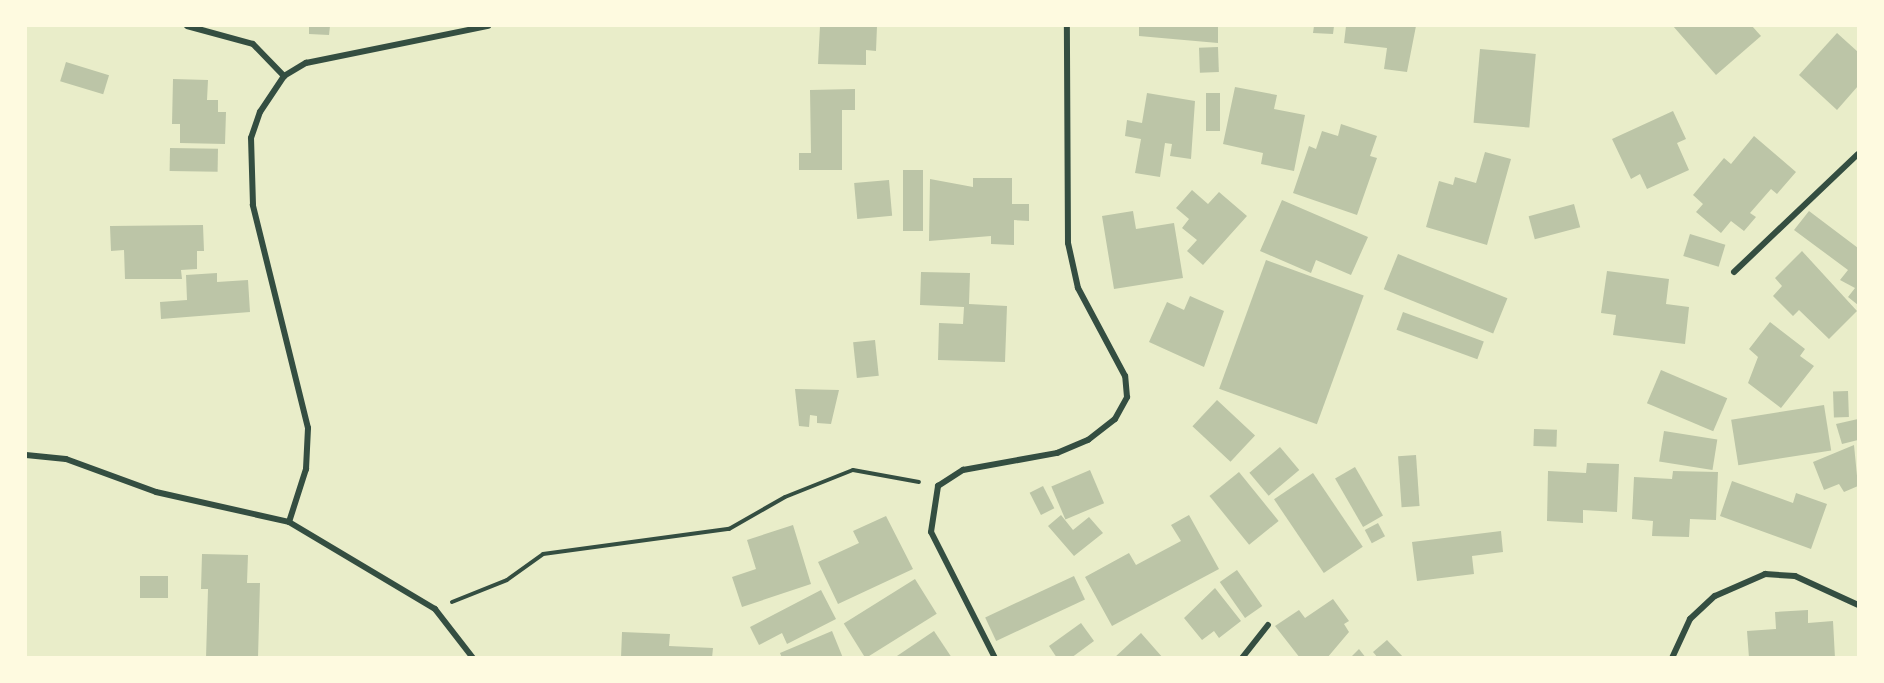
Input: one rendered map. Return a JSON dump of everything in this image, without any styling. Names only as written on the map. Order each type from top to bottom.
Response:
[{"type":"street","points":[[187,26],[253,44],[284,76]]},
{"type":"street","points":[[289,522],[306,469],[308,428],[253,206],[251,138],[260,112],[284,76],[306,63],[488,26]]},
{"type":"street","points":[[994,657],[931,532],[938,486],[963,470],[1057,453],[1088,440],[1115,419],[1127,397],[1125,376],[1078,288],[1068,243],[1067,26]]},
{"type":"street","points":[[1734,272],[1858,154]]},
{"type":"street","points":[[26,455],[66,459],[156,492],[289,522],[435,609],[473,657]]},
{"type":"street","points":[[1672,657],[1690,620],[1715,597],[1765,574],[1795,576],[1858,605]]},
{"type":"street","points":[[1242,657],[1268,625]]},
{"type":"path","points":[[435,609],[507,580],[543,554],[704,537],[854,470],[938,486]]},
{"type":"building","points":[[309,26],[330,26],[329,35],[309,34]]},
{"type":"building","points":[[820,26],[877,26],[876,51],[866,50],[866,65],[818,64]]},
{"type":"building","points":[[1139,26],[1218,26],[1218,43],[1139,36]]},
{"type":"building","points":[[1314,26],[1334,26],[1333,34],[1313,33]]},
{"type":"building","points":[[1346,26],[1416,26],[1407,72],[1384,69],[1387,48],[1344,43]]},
{"type":"building","points":[[1673,26],[1752,26],[1761,36],[1716,75]]},
{"type":"building","points":[[1837,33],[1858,52],[1858,86],[1837,110],[1799,75]]},
{"type":"building","points":[[1218,47],[1219,72],[1200,73],[1199,48]]},
{"type":"building","points":[[1480,49],[1536,54],[1529,128],[1474,123]]},
{"type":"building","points":[[66,62],[109,75],[103,94],[60,81]]},
{"type":"building","points":[[173,79],[208,80],[207,100],[218,100],[218,112],[226,112],[225,144],[180,143],[180,124],[172,124]]},
{"type":"building","points":[[1235,87],[1277,95],[1274,109],[1305,115],[1294,171],[1261,164],[1263,153],[1223,144]]},
{"type":"building","points":[[855,89],[855,110],[842,110],[842,170],[799,170],[799,153],[811,153],[810,90]]},
{"type":"building","points":[[1147,93],[1195,101],[1191,159],[1170,156],[1172,144],[1165,143],[1160,177],[1135,173],[1141,139],[1125,136],[1127,120],[1142,123]]},
{"type":"building","points":[[1206,93],[1220,93],[1220,131],[1206,131]]},
{"type":"building","points":[[1673,111],[1686,139],[1677,143],[1689,170],[1647,189],[1640,174],[1631,179],[1612,139]]},
{"type":"building","points":[[1341,124],[1377,136],[1370,156],[1377,158],[1357,215],[1293,193],[1309,146],[1316,149],[1322,131],[1338,136]]},
{"type":"building","points":[[1754,136],[1796,172],[1777,194],[1771,189],[1750,213],[1756,217],[1744,231],[1731,221],[1721,233],[1696,212],[1703,204],[1693,195],[1724,158],[1731,164]]},
{"type":"building","points":[[170,148],[218,149],[218,172],[170,171]]},
{"type":"building","points":[[1485,152],[1511,159],[1487,245],[1426,227],[1439,181],[1453,185],[1455,177],[1476,183]]},
{"type":"building","points":[[903,170],[923,170],[923,231],[903,231]]},
{"type":"building","points":[[973,178],[1012,178],[1012,204],[1029,204],[1029,221],[1014,220],[1014,245],[991,244],[991,236],[929,241],[930,179],[973,187]]},
{"type":"building","points":[[889,180],[892,216],[857,219],[854,183]]},
{"type":"building","points":[[1192,190],[1208,204],[1219,192],[1247,216],[1203,265],[1187,251],[1197,240],[1182,228],[1189,219],[1176,208]]},
{"type":"building","points":[[1282,200],[1368,237],[1351,275],[1316,260],[1311,273],[1260,251]]},
{"type":"building","points":[[1574,204],[1580,227],[1535,239],[1529,216]]},
{"type":"building","points":[[1133,211],[1136,229],[1174,223],[1183,278],[1114,289],[1102,216]]},
{"type":"building","points":[[1809,211],[1858,248],[1858,305],[1848,297],[1855,288],[1840,280],[1848,270],[1794,230]]},
{"type":"building","points":[[203,225],[204,251],[197,251],[197,269],[181,270],[182,279],[125,279],[124,250],[111,251],[110,226]]},
{"type":"building","points":[[1690,234],[1725,245],[1719,267],[1683,256]]},
{"type":"building","points":[[1802,251],[1857,311],[1829,339],[1799,310],[1793,316],[1773,296],[1782,286],[1775,278]]},
{"type":"building","points":[[1398,254],[1507,298],[1493,333],[1384,289]]},
{"type":"building","points":[[1266,260],[1364,296],[1317,424],[1219,389]]},
{"type":"building","points":[[1607,271],[1669,279],[1666,304],[1689,307],[1685,344],[1613,335],[1616,315],[1601,313]]},
{"type":"building","points":[[921,272],[970,273],[969,304],[1007,306],[1005,362],[938,360],[939,323],[963,324],[964,307],[920,305]]},
{"type":"building","points":[[217,273],[217,282],[248,280],[250,312],[161,319],[160,302],[187,300],[186,275]]},
{"type":"building","points":[[1190,296],[1224,311],[1204,367],[1149,342],[1167,302],[1184,310]]},
{"type":"building","points":[[1403,312],[1484,341],[1477,359],[1397,330]]},
{"type":"building","points":[[1770,322],[1805,349],[1800,356],[1814,366],[1781,408],[1748,383],[1758,357],[1749,349]]},
{"type":"building","points":[[875,340],[879,376],[857,378],[853,342]]},
{"type":"building","points":[[1661,370],[1727,398],[1713,431],[1647,403]]},
{"type":"building","points":[[795,389],[839,390],[831,424],[817,423],[817,416],[810,415],[809,427],[799,426]]},
{"type":"building","points":[[1848,391],[1849,417],[1834,418],[1833,392]]},
{"type":"building","points":[[1217,400],[1255,435],[1230,462],[1192,426]]},
{"type":"building","points":[[1824,405],[1831,450],[1738,465],[1731,420]]},
{"type":"building","points":[[1858,419],[1858,440],[1842,444],[1836,424]]},
{"type":"building","points":[[1534,429],[1557,430],[1556,447],[1533,446]]},
{"type":"building","points":[[1664,431],[1717,439],[1712,470],[1659,462]]},
{"type":"building","points":[[1854,445],[1858,486],[1844,492],[1839,484],[1824,490],[1813,462]]},
{"type":"building","points":[[1280,447],[1299,470],[1269,496],[1249,473]]},
{"type":"building","points":[[1416,455],[1420,506],[1402,507],[1398,456]]},
{"type":"building","points":[[1587,463],[1619,464],[1617,512],[1583,510],[1583,523],[1547,521],[1548,471],[1586,473]]},
{"type":"building","points":[[1355,467],[1383,515],[1363,527],[1335,478]]},
{"type":"building","points":[[1090,470],[1104,503],[1065,520],[1051,486]]},
{"type":"building","points":[[1673,471],[1718,472],[1716,520],[1690,519],[1689,537],[1652,536],[1653,521],[1632,519],[1634,477],[1672,479]]},
{"type":"building","points":[[1239,472],[1279,521],[1249,545],[1209,496]]},
{"type":"building","points":[[1313,473],[1363,547],[1324,573],[1274,499]]},
{"type":"building","points":[[1732,481],[1793,503],[1796,493],[1827,504],[1811,549],[1720,516]]},
{"type":"building","points":[[1043,486],[1054,508],[1041,515],[1030,493]]},
{"type":"building","points":[[1061,515],[1073,530],[1089,517],[1103,533],[1074,556],[1048,526]]},
{"type":"building","points":[[1189,515],[1219,569],[1112,626],[1085,577],[1129,553],[1136,565],[1181,541],[1171,525]]},
{"type":"building","points":[[886,516],[913,569],[838,604],[818,562],[859,543],[853,531]]},
{"type":"building","points":[[1378,523],[1385,536],[1372,543],[1365,530]]},
{"type":"building","points":[[793,525],[811,584],[742,607],[732,577],[756,569],[747,540]]},
{"type":"building","points":[[1501,531],[1503,552],[1472,556],[1474,574],[1417,581],[1412,542]]},
{"type":"building","points":[[202,554],[248,555],[247,583],[260,583],[258,658],[206,658],[208,589],[201,589]]},
{"type":"building","points":[[1237,570],[1262,606],[1245,618],[1220,582]]},
{"type":"building","points":[[140,576],[168,576],[168,598],[140,598]]},
{"type":"building","points":[[1074,576],[1085,600],[996,641],[985,617]]},
{"type":"building","points":[[915,579],[937,614],[866,658],[844,624]]},
{"type":"building","points":[[1215,588],[1241,621],[1219,638],[1214,631],[1202,640],[1184,618]]},
{"type":"building","points":[[821,590],[836,619],[787,644],[782,633],[759,645],[750,627]]},
{"type":"building","points":[[1333,599],[1349,621],[1344,624],[1349,632],[1327,658],[1300,658],[1275,626],[1299,610],[1305,618]]},
{"type":"building","points":[[1808,610],[1808,623],[1833,621],[1835,658],[1749,658],[1747,631],[1776,629],[1775,612]]},
{"type":"building","points":[[1081,623],[1094,641],[1071,658],[1057,658],[1049,646]]},
{"type":"building","points":[[832,631],[843,658],[782,658],[780,653]]},
{"type":"building","points":[[934,631],[952,658],[894,658]]},
{"type":"building","points":[[622,632],[670,634],[669,646],[713,648],[712,658],[621,658]]},
{"type":"building","points":[[1141,633],[1163,658],[1114,658]]},
{"type":"building","points":[[1387,640],[1404,658],[1378,658],[1373,652]]},
{"type":"building","points":[[1359,649],[1366,658],[1350,658]]}]
